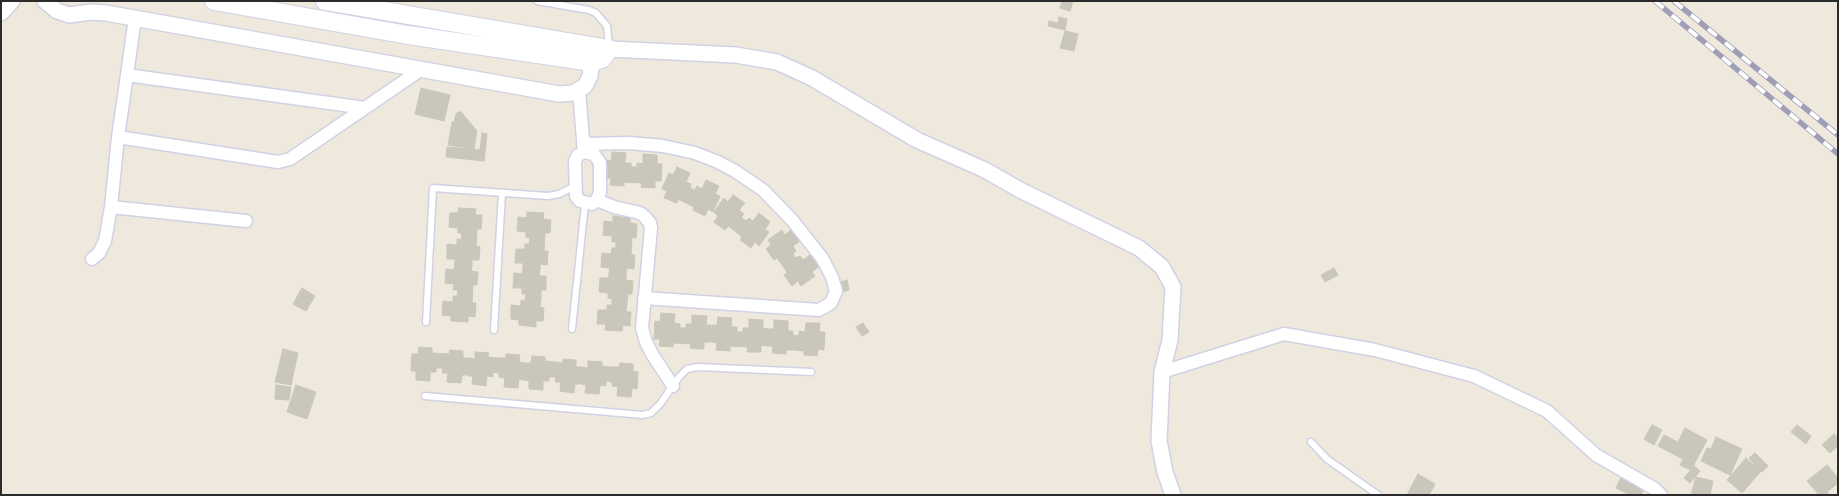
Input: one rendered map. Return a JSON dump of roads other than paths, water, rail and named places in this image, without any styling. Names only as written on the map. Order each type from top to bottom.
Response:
[{"type":"main road","points":[[214,1],[408,35],[592,62],[602,59],[610,49],[325,1]]},
{"type":"street","points":[[1,13],[12,1]]},
{"type":"street","points":[[45,1],[57,11],[69,15],[91,12],[135,18],[560,94],[579,90],[589,80],[592,62]]},
{"type":"street","points":[[92,259],[99,253],[105,241],[135,18]]},
{"type":"street","points":[[610,49],[736,55],[777,62],[835,91],[917,140],[985,170],[1020,190],[1139,248],[1162,267],[1173,287],[1170,340],[1162,372],[1159,442],[1164,472],[1173,495]]},
{"type":"street","points":[[118,138],[278,162],[290,159],[422,69]]},
{"type":"street","points":[[127,75],[365,108]]},
{"type":"street","points":[[579,90],[584,148]]},
{"type":"street","points":[[644,298],[819,310],[831,303],[836,291],[832,277],[822,258],[782,209],[751,182],[718,162],[696,153],[663,146],[630,143],[584,148],[575,161],[575,186],[578,200],[640,213],[650,223],[651,228],[644,298],[642,328],[652,354],[673,386]]},
{"type":"street","points":[[584,148],[594,154],[600,163],[600,192],[591,202]]},
{"type":"street","points":[[110,207],[246,221]]},
{"type":"street","points":[[1162,372],[1284,334],[1375,350],[1474,376],[1548,410],[1596,455],[1655,489],[1660,495]]},
{"type":"lane","points":[[537,1],[590,10],[596,13],[607,26],[610,49]]},
{"type":"lane","points":[[590,1],[590,10]]},
{"type":"lane","points":[[426,322],[433,188],[548,196],[559,194],[575,186]]},
{"type":"lane","points":[[494,330],[502,193]]},
{"type":"lane","points":[[572,329],[591,202]]},
{"type":"lane","points":[[425,396],[643,415],[651,413],[660,404],[687,369],[698,367],[811,372]]},
{"type":"lane","points":[[1311,442],[1327,459],[1378,495]]},
{"type":"railway","points":[[1655,1],[1838,154]]},
{"type":"railway","points":[[1674,1],[1838,135]]}]
